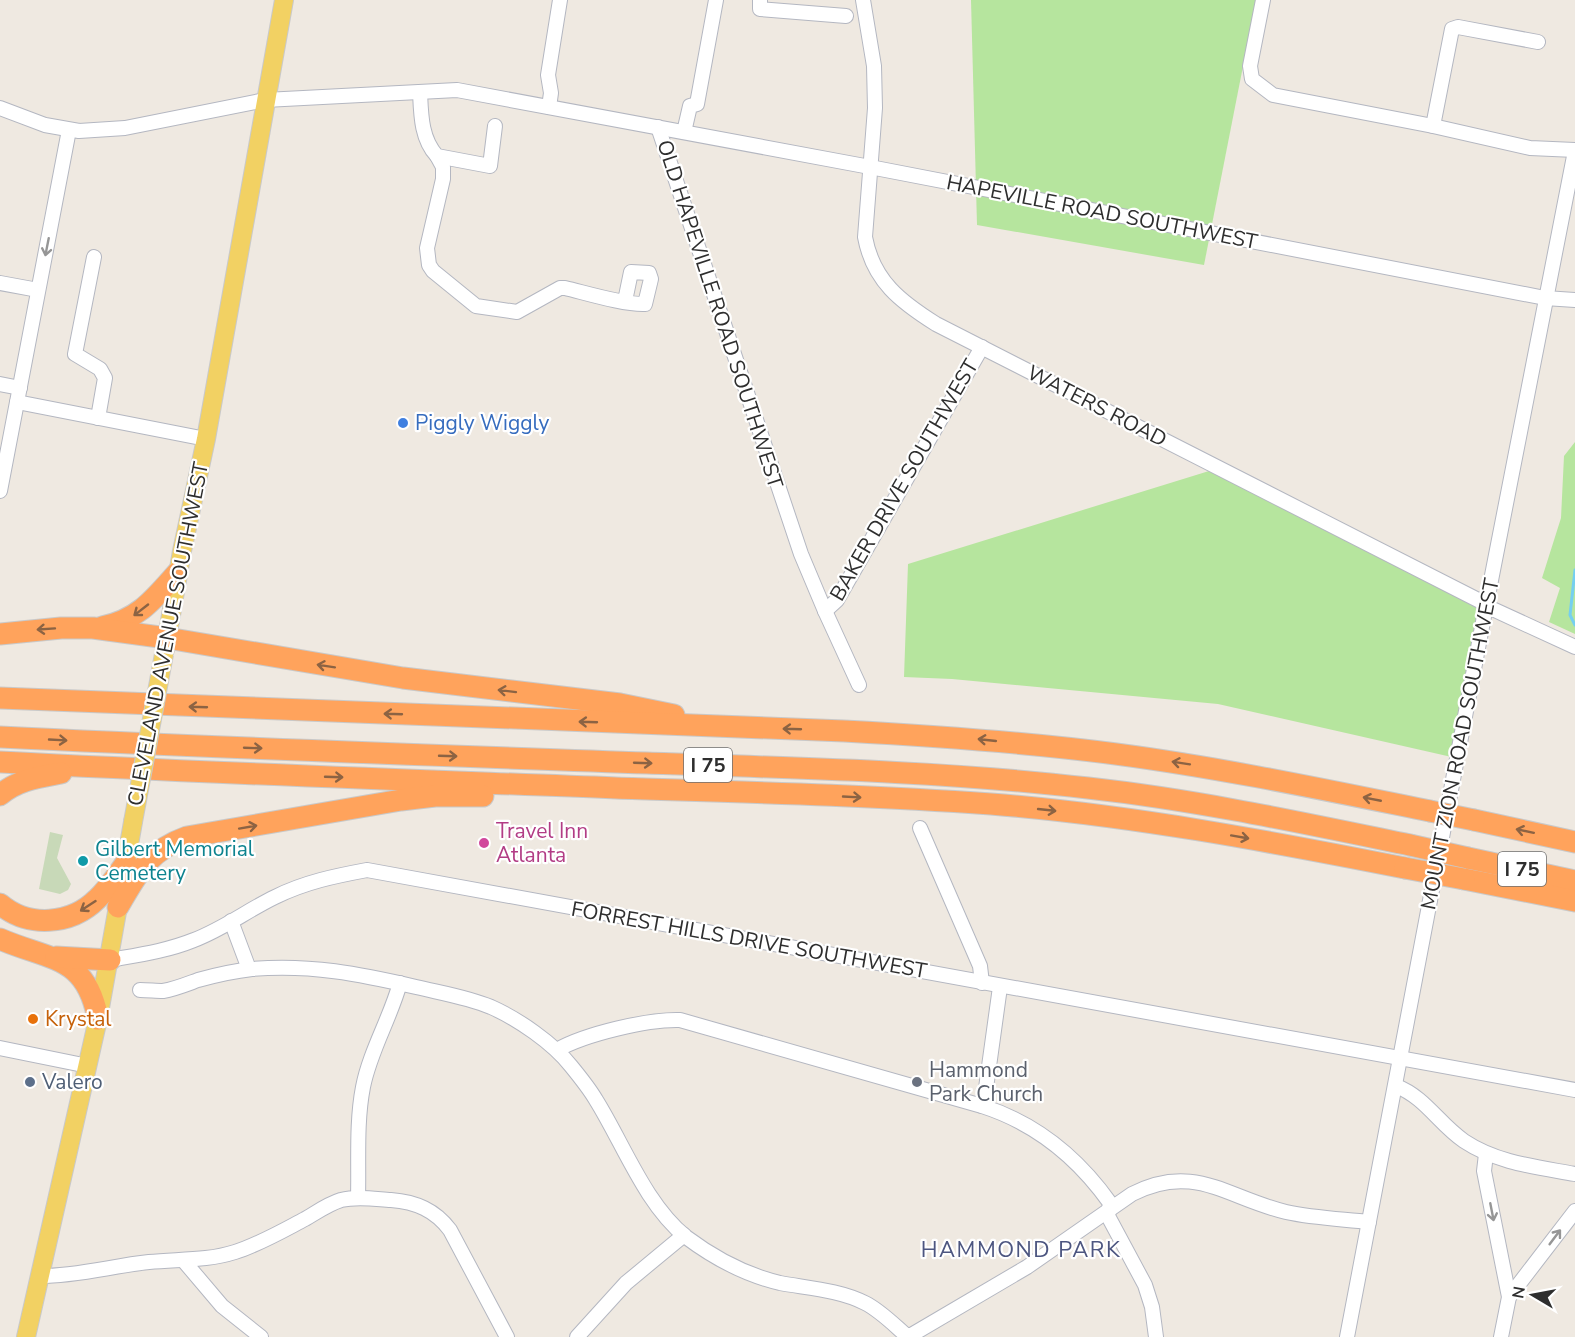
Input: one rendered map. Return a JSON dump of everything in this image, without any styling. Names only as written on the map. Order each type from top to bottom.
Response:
[{"type":"highway","points":[[0,634],[113,625],[139,613],[177,573]]},
{"type":"highway","points":[[93,628],[165,646],[620,704],[668,713],[709,726]]},
{"type":"highway","name":"I 75","points":[[0,698],[981,739],[1116,753],[1249,774],[1575,842]]},
{"type":"highway","name":"I 75","points":[[0,736],[845,770],[1008,780],[1090,788],[1230,808],[1575,881]]},
{"type":"highway","points":[[0,762],[238,774],[794,794],[991,804],[1169,825],[1295,846],[1575,901]]},
{"type":"highway","points":[[0,795],[27,780],[95,767]]},
{"type":"highway","points":[[118,908],[141,868],[154,854],[171,843],[187,837],[366,805],[435,796],[711,800],[794,794]]},
{"type":"highway","points":[[0,904],[20,916],[33,920],[44,921],[71,916],[96,901],[126,863]]},
{"type":"highway","points":[[0,939],[67,965],[81,976],[91,993],[98,1019]]},
{"type":"highway","points":[[44,955],[110,960]]},
{"type":"main road","name":"CLEVELAND AVENUE SOUTHWEST","points":[[26,1337],[110,960],[177,573],[206,439],[284,0]]},
{"type":"street","points":[[550,100],[548,75],[560,0]]},
{"type":"street","points":[[684,132],[690,106],[697,104],[716,0]]},
{"type":"street","points":[[760,0],[760,9],[810,6],[846,16]]},
{"type":"street","name":"WATERS ROAD","points":[[863,0],[874,66],[875,108],[865,237],[868,254],[876,271],[894,292],[917,312],[982,347],[1486,606],[1575,646]]},
{"type":"street","points":[[1263,0],[1250,66],[1252,80],[1273,95],[1433,126],[1530,148],[1575,150]]},
{"type":"street","points":[[1433,126],[1452,29],[1458,27],[1538,42]]},
{"type":"street","name":"OLD HAPEVILLE ROAD SOUTHWEST","points":[[0,108],[45,125],[69,130],[125,128],[265,100],[457,90],[550,100],[658,127],[781,497],[825,611],[859,685]]},
{"type":"street","points":[[420,92],[423,125],[430,147],[443,167],[427,248],[427,256],[433,271],[476,306],[517,312],[560,288],[625,301]]},
{"type":"street","points":[[437,156],[490,166],[495,126]]},
{"type":"street","name":"HAPEVILLE ROAD SOUTHWEST","points":[[658,127],[1545,298],[1575,300]]},
{"type":"street","points":[[0,488],[69,130]]},
{"type":"street","name":"MOUNT ZION ROAD SOUTHWEST","points":[[1347,1337],[1575,150]]},
{"type":"street","points":[[94,257],[75,354],[100,369],[105,378],[98,418]]},
{"type":"street","points":[[0,283],[38,290]]},
{"type":"street","name":"BAKER DRIVE SOUTHWEST","points":[[825,611],[837,600],[982,347]]},
{"type":"street","points":[[0,384],[20,388]]},
{"type":"street","points":[[17,402],[206,439]]},
{"type":"street","points":[[920,828],[980,966],[982,983]]},
{"type":"street","name":"FORREST HILLS DRIVE SOUTHWEST","points":[[110,960],[161,951],[183,944],[215,931],[299,886],[324,878],[367,870],[1575,1090]]},
{"type":"street","points":[[231,921],[249,969]]},
{"type":"street","points":[[140,990],[165,990],[249,969],[283,967],[323,969],[400,983],[463,998],[492,1008],[532,1031],[557,1050],[570,1065],[595,1099],[656,1204],[684,1235],[716,1258],[751,1274],[864,1302],[882,1314],[908,1337],[1027,1267],[1147,1186],[1167,1181],[1186,1180],[1209,1184],[1287,1212],[1369,1222]]},
{"type":"street","points":[[358,1198],[360,1113],[363,1087],[400,983]]},
{"type":"street","points":[[981,1106],[986,1088],[1000,987]]},
{"type":"street","points":[[557,1050],[572,1042],[648,1022],[680,1020],[981,1106],[1022,1122],[1060,1148],[1098,1186],[1110,1203],[1108,1216],[1145,1285],[1152,1307],[1156,1337]]},
{"type":"street","points":[[0,1048],[88,1066]]},
{"type":"street","points":[[1396,1086],[1411,1091],[1462,1140],[1486,1154],[1519,1164],[1575,1174]]},
{"type":"street","points":[[1486,1154],[1484,1171],[1509,1297],[1502,1337]]},
{"type":"street","points":[[40,1276],[63,1276],[149,1262],[212,1258],[237,1252],[344,1199],[404,1201],[426,1208],[442,1219],[507,1337]]},
{"type":"street","points":[[1509,1297],[1575,1211]]},
{"type":"street","points":[[577,1337],[626,1283],[684,1235]]},
{"type":"street","points":[[183,1260],[222,1306],[261,1337]]},
{"type":"green space","points":[[971,0],[1256,0],[1204,265],[977,225]]},
{"type":"green space","points":[[1575,442],[1575,634],[1549,622],[1560,588],[1542,578],[1561,518],[1564,456]]},
{"type":"green space","points":[[1222,467],[1488,610],[1456,758],[1218,704],[952,679],[904,677],[908,564]]},
{"type":"green space","points":[[50,832],[63,835],[57,858],[71,884],[68,890],[60,894],[39,889]]},
{"type":"waterway","points":[[1575,570],[1570,615],[1575,625]]},
{"type":"place","name":"Piggly Wiggly","points":[[403,423]]},
{"type":"place","name":"Travel Inn Atlanta","points":[[484,843]]},
{"type":"place","name":"Gilbert Memorial Cemetery","points":[[83,861]]},
{"type":"place","name":"Krystal","points":[[33,1019]]},
{"type":"place","name":"Valero","points":[[30,1082]]},
{"type":"place","name":"Hammond Park Church","points":[[917,1082]]},
{"type":"district","name":"HAMMOND PARK","points":[[1021,1249]]}]
